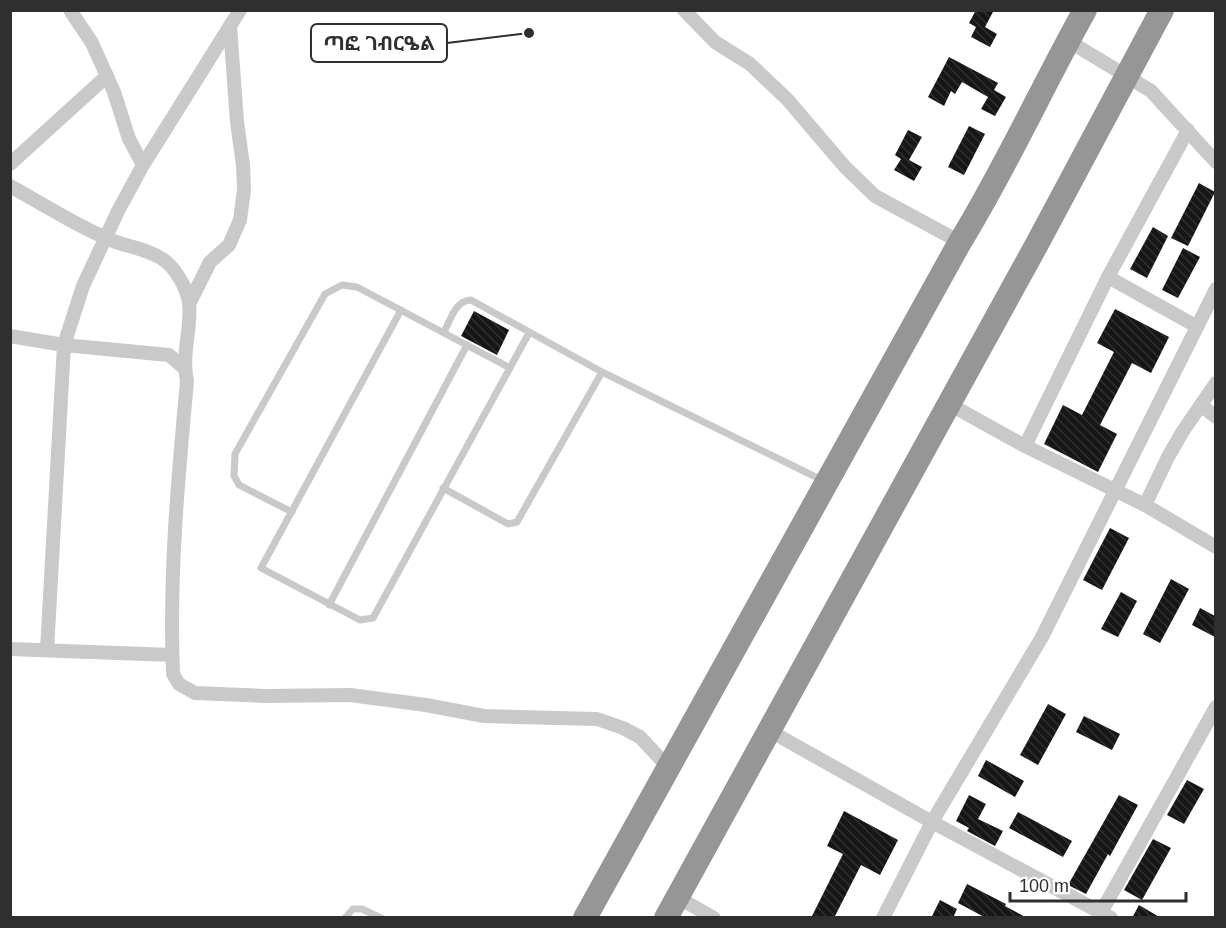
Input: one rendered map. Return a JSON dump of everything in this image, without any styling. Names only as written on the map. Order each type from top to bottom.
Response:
[{"type":"highway","points":[[585,918],[996,181],[1067,40],[1085,10]]},
{"type":"highway","points":[[671,907],[770,731],[1162,10]]},
{"type":"street","points":[[70,10],[92,43],[114,92],[129,139],[143,165]]},
{"type":"street","points":[[47,650],[64,345],[83,286],[143,165],[240,10]]},
{"type":"street","points":[[684,10],[716,42],[750,64],[787,99],[845,167],[875,196],[960,242]]},
{"type":"street","points":[[230,26],[237,122],[243,165],[243,190],[240,220],[229,246],[210,262],[189,304],[184,368],[187,381],[175,506],[172,576],[173,674],[179,684],[195,693],[265,696],[350,695],[426,705],[484,716],[597,719],[640,737],[668,767]]},
{"type":"street","points":[[1067,40],[1151,91],[1215,162]]},
{"type":"street","points":[[10,164],[107,76]]},
{"type":"street","points":[[1025,446],[1108,277],[1188,130]]},
{"type":"street","points":[[10,186],[105,238],[142,249],[164,261],[177,274],[189,304]]},
{"type":"street","points":[[1108,277],[1196,326]]},
{"type":"street","points":[[883,918],[932,822],[1045,632],[1215,289]]},
{"type":"street","points":[[10,336],[64,345],[169,355],[184,368]]},
{"type":"street","points":[[1145,505],[1168,457],[1215,383]]},
{"type":"street","points":[[948,404],[1025,446],[1145,505],[1215,547]]},
{"type":"street","points":[[1202,406],[1215,417]]},
{"type":"street","points":[[10,649],[172,655]]},
{"type":"street","points":[[770,731],[1103,916],[1215,707]]},
{"type":"street","points":[[671,907],[714,918]]},
{"type":"lane","points":[[292,512],[240,485],[234,476],[235,454],[325,294],[342,285],[357,287],[510,368]]},
{"type":"lane","points":[[444,332],[457,306],[464,301],[471,300],[602,372],[827,482]]},
{"type":"lane","points":[[401,310],[261,568],[360,621],[373,618],[529,333]]},
{"type":"lane","points":[[329,604],[467,345]]},
{"type":"lane","points":[[443,488],[508,524],[517,522],[602,372]]},
{"type":"lane","points":[[345,918],[354,909],[362,909],[381,918]]},
{"type":"building","points":[[976,10],[994,10],[985,27],[997,34],[990,47],[971,37],[976,27],[969,23]]},
{"type":"building","points":[[949,57],[998,83],[994,90],[1006,97],[995,116],[981,109],[988,97],[962,82],[955,94],[951,91],[944,106],[928,97]]},
{"type":"building","points":[[969,126],[985,134],[964,175],[948,167]]},
{"type":"building","points":[[908,130],[922,137],[909,160],[922,167],[914,181],[894,170],[901,159],[895,155]]},
{"type":"building","points":[[1199,183],[1215,192],[1188,246],[1171,238]]},
{"type":"building","points":[[1153,227],[1168,236],[1147,278],[1130,269]]},
{"type":"building","points":[[1183,248],[1200,257],[1178,298],[1162,290]]},
{"type":"building","points":[[1115,309],[1169,337],[1151,373],[1132,363],[1100,425],[1117,434],[1098,472],[1044,444],[1063,405],[1082,415],[1114,352],[1097,343]]},
{"type":"building","points":[[474,311],[509,330],[497,355],[461,336]]},
{"type":"building","points":[[1110,528],[1129,538],[1102,590],[1083,580]]},
{"type":"building","points":[[1171,579],[1189,589],[1160,643],[1143,634]]},
{"type":"building","points":[[1121,592],[1137,601],[1118,637],[1101,629]]},
{"type":"building","points":[[1200,608],[1215,616],[1215,637],[1192,625]]},
{"type":"building","points":[[1048,704],[1066,714],[1038,765],[1020,755]]},
{"type":"building","points":[[1084,716],[1120,734],[1112,750],[1076,732]]},
{"type":"building","points":[[986,760],[1024,781],[1015,797],[978,776]]},
{"type":"building","points":[[1187,780],[1204,789],[1184,824],[1167,815]]},
{"type":"building","points":[[969,795],[986,804],[978,819],[1003,831],[995,846],[967,831],[969,828],[956,821]]},
{"type":"building","points":[[1119,795],[1138,805],[1086,894],[1068,885]]},
{"type":"building","points":[[844,811],[898,840],[880,875],[861,865],[834,918],[811,918],[843,854],[827,846]]},
{"type":"building","points":[[1018,812],[1072,841],[1063,857],[1009,828]]},
{"type":"building","points":[[1153,839],[1171,848],[1142,900],[1124,890]]},
{"type":"building","points":[[967,884],[1006,904],[1005,906],[1027,918],[986,918],[958,903]]},
{"type":"building","points":[[940,900],[957,909],[953,918],[931,918]]},
{"type":"building","points":[[1139,905],[1161,918],[1132,918]]},
{"type":"place","name":"ጣፎ ገብርዔል","points":[[529,33]]}]
